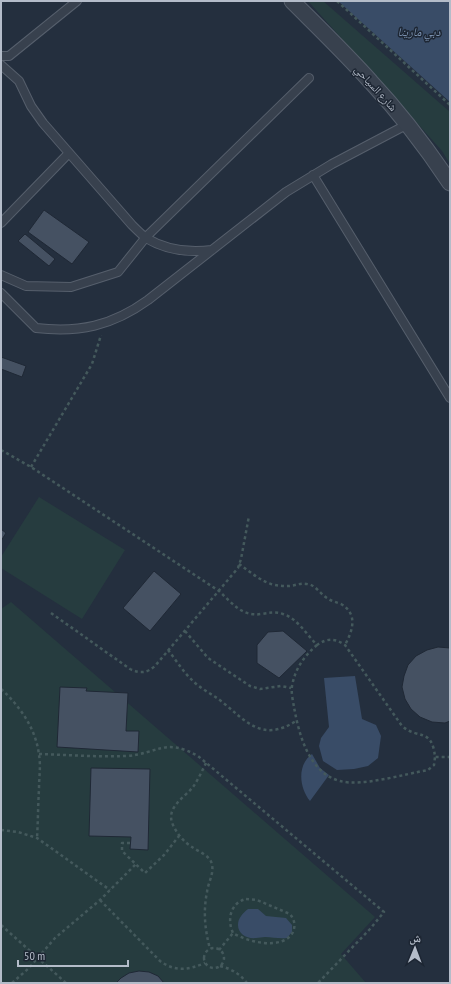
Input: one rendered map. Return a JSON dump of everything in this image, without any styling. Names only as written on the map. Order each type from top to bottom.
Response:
[{"type":"street","name":"شارع السياحي","points":[[292,1],[372,82],[408,124],[450,183]]},
{"type":"lane","points":[[1,56],[8,56],[77,1]]},
{"type":"lane","points":[[1,65],[19,82],[37,115],[132,225],[146,237],[169,248],[198,252],[213,250]]},
{"type":"lane","points":[[1,275],[26,286],[71,287],[118,272],[146,237],[309,78]]},
{"type":"lane","points":[[1,293],[36,328],[70,330],[88,328],[105,323],[134,310],[286,192],[332,164],[408,124]]},
{"type":"lane","points":[[1,223],[69,153]]},
{"type":"lane","points":[[313,175],[450,398]]},
{"type":"path","points":[[337,1],[450,105]]},
{"type":"path","points":[[31,467],[92,364],[105,323]]},
{"type":"path","points":[[1,450],[31,467],[219,591],[236,608],[249,614],[256,615],[277,612],[284,614],[296,623],[317,645]]},
{"type":"path","points":[[51,613],[135,672],[146,672],[151,670],[219,591],[240,564],[248,516]]},
{"type":"path","points":[[240,564],[269,583],[278,586],[301,583],[312,585],[327,598],[346,608],[350,613],[353,627],[346,645]]},
{"type":"path","points":[[185,631],[208,658],[250,686],[260,689],[281,686],[291,688]]},
{"type":"path","points":[[331,639],[346,645],[402,726],[408,731],[424,735],[433,744],[435,757],[434,765],[428,770],[353,783],[328,777],[319,769],[311,758],[302,740],[296,721],[291,688],[300,664],[317,645],[331,639]]},
{"type":"path","points":[[168,650],[193,681],[215,696],[240,718],[250,724],[258,728],[274,730],[290,726],[296,721]]},
{"type":"path","points":[[1,689],[16,704],[28,723],[35,738],[39,754],[40,770],[37,838]]},
{"type":"path","points":[[39,754],[127,756],[168,747],[178,748],[198,756],[384,912],[370,929],[318,983]]},
{"type":"path","points":[[435,757],[450,757]]},
{"type":"path","points":[[206,763],[193,786],[176,803],[171,816],[172,823],[179,836],[212,862],[212,871],[208,886],[204,918],[210,949]]},
{"type":"path","points":[[1,830],[18,832],[37,838],[110,890]]},
{"type":"path","points":[[130,843],[122,843],[122,850],[145,873],[164,855],[179,836]]},
{"type":"path","points":[[12,983],[60,934],[100,900],[136,864]]},
{"type":"path","points":[[246,899],[257,900],[286,912],[290,914],[294,923],[294,928],[290,936],[286,939],[273,943],[246,940],[233,934],[229,922],[230,915],[236,905],[240,901],[246,899]]},
{"type":"path","points":[[100,900],[160,961],[166,965],[181,970],[196,967],[205,963]]},
{"type":"path","points":[[1,925],[66,983]]},
{"type":"path","points":[[219,950],[233,934]]},
{"type":"path","points":[[214,948],[219,950],[222,952],[224,960],[217,968],[210,968],[205,963],[204,955],[210,949],[214,948]]},
{"type":"path","points":[[220,966],[242,976],[247,983]]},
{"type":"green space","points":[[308,1],[323,1],[450,112],[450,164],[442,151]]},
{"type":"green space","points":[[39,497],[125,550],[82,619],[1,568],[1,557]]},
{"type":"green space","points":[[11,602],[375,917],[341,954],[366,983],[1,983],[1,609]]},
{"type":"water","name":"دبي مارينا","points":[[338,1],[450,1],[450,102]]},
{"type":"water","points":[[355,676],[362,719],[376,725],[381,736],[378,758],[368,766],[337,770],[323,761],[319,746],[321,738],[329,727],[324,678]]},
{"type":"water","points":[[312,754],[320,768],[329,775],[310,801],[306,795],[301,776],[304,764]]},
{"type":"water","points":[[248,909],[258,909],[266,916],[286,918],[292,925],[292,932],[287,938],[246,937],[238,928],[238,922]]},
{"type":"building","points":[[44,210],[89,242],[72,264],[28,232]]},
{"type":"building","points":[[25,234],[55,259],[49,266],[18,241]]},
{"type":"building","points":[[1,357],[26,366],[22,377],[1,369]]},
{"type":"building","points":[[1,529],[6,533],[1,541]]},
{"type":"building","points":[[154,571],[181,594],[150,631],[123,608]]},
{"type":"building","points":[[283,631],[307,651],[279,678],[257,663],[257,645],[268,632]]},
{"type":"building","points":[[438,647],[450,648],[450,721],[445,723],[432,722],[420,717],[411,709],[405,699],[402,687],[408,665],[416,656],[427,650]]},
{"type":"building","points":[[60,687],[87,688],[86,691],[128,693],[126,731],[139,731],[138,752],[57,747]]},
{"type":"building","points":[[91,768],[150,769],[148,850],[130,849],[131,837],[89,836]]},
{"type":"building","points":[[139,971],[149,972],[158,976],[164,983],[116,983],[129,973]]}]
